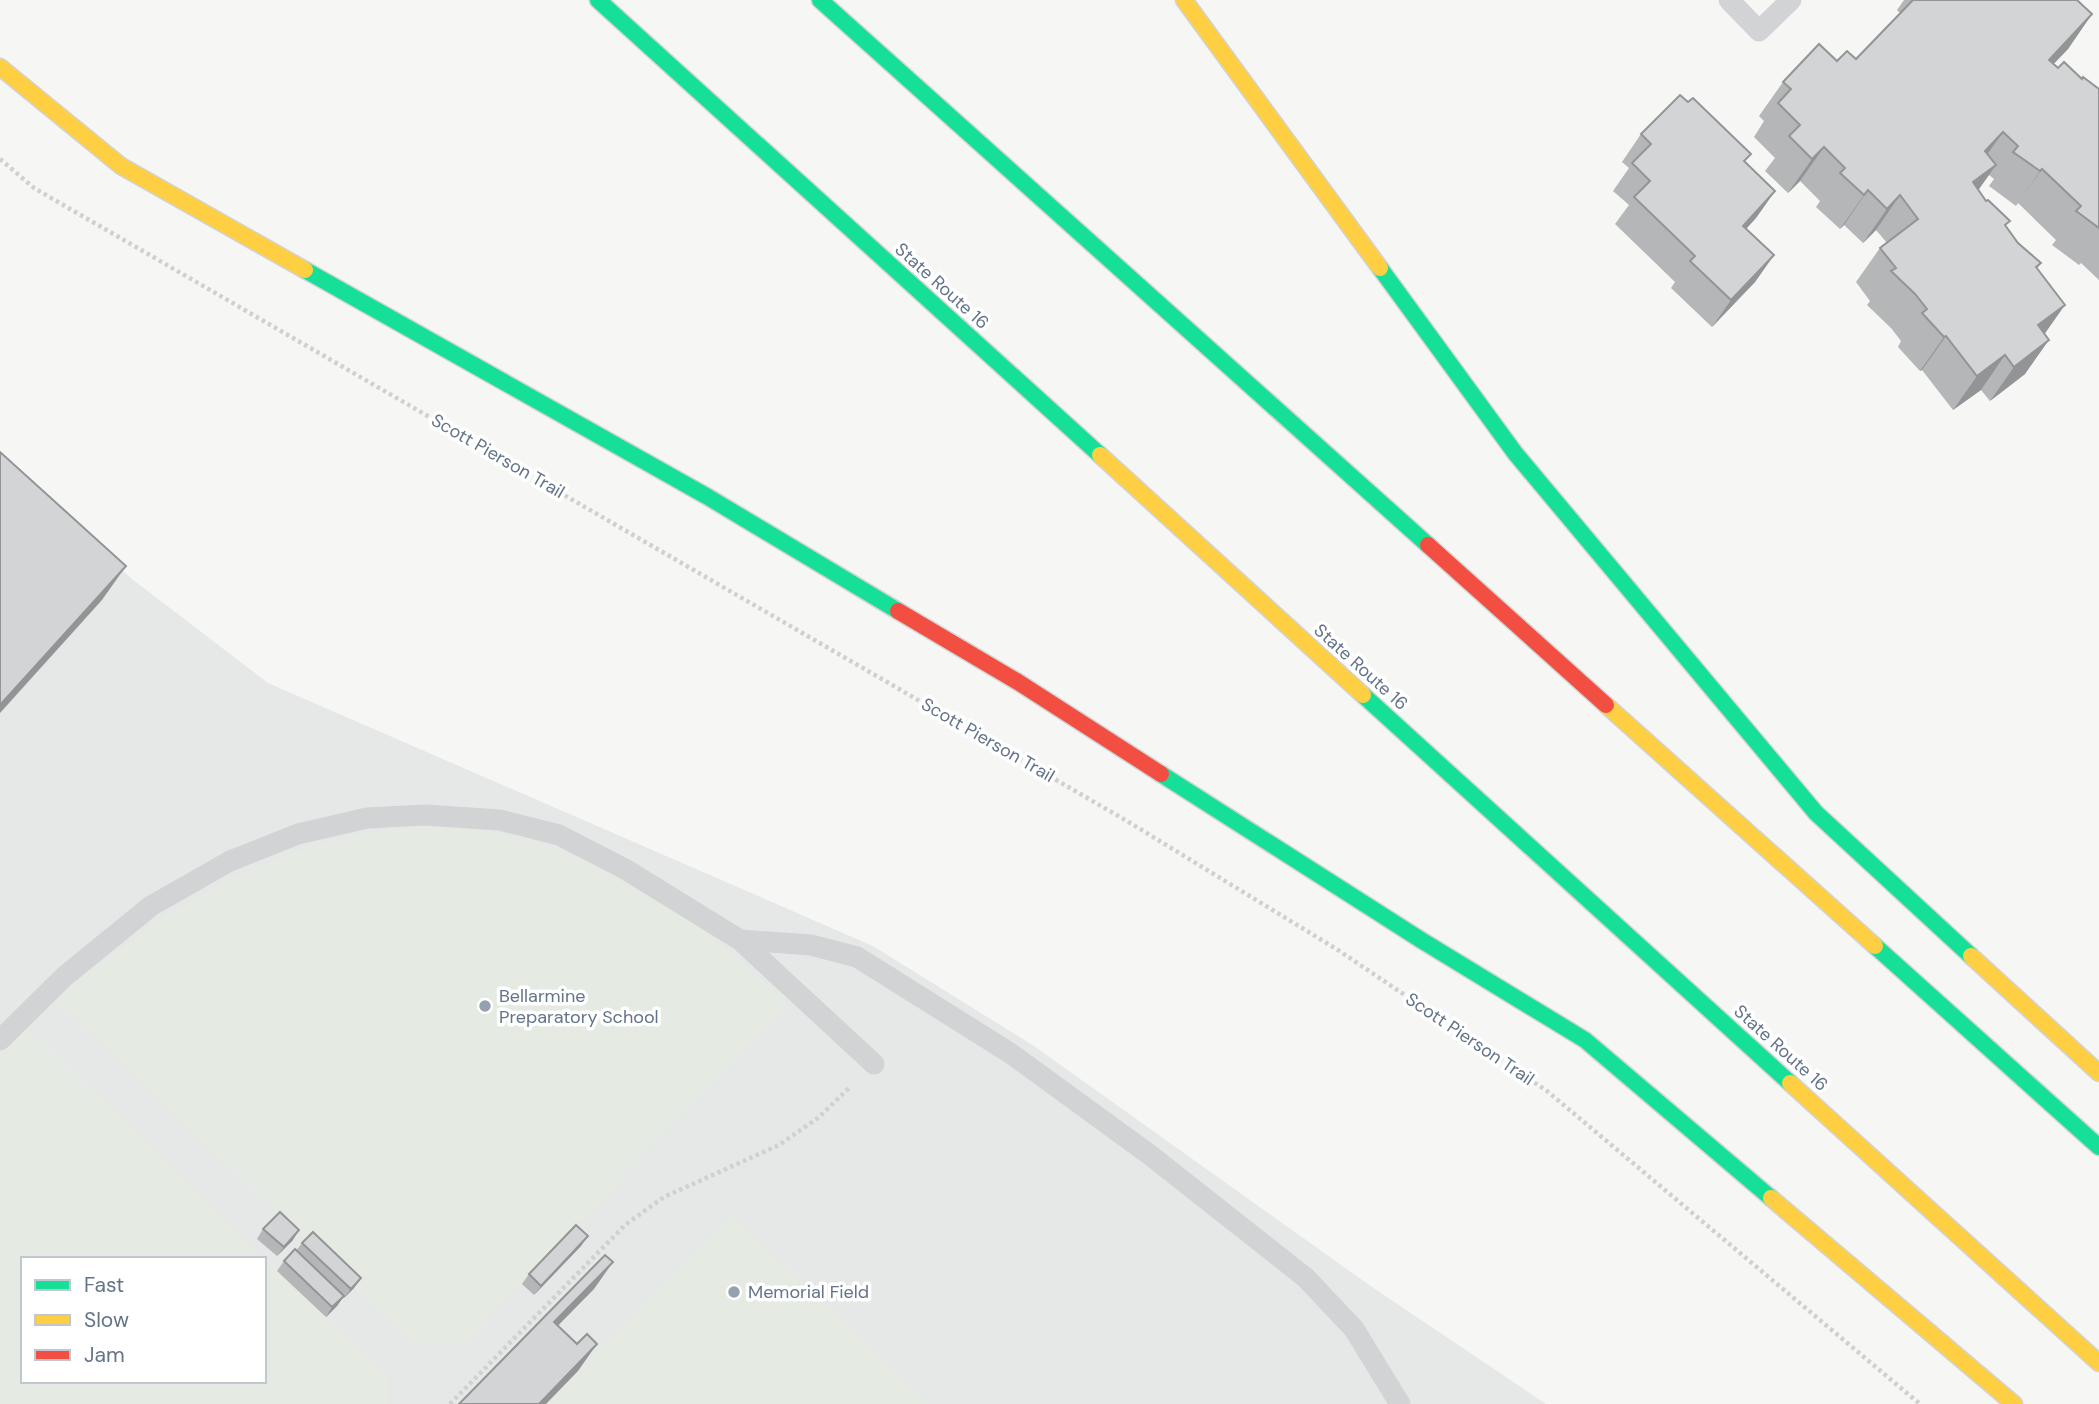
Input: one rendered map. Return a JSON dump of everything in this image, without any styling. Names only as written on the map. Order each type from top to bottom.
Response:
[{"type":"highway","name":"State Route 16","points":[[598,0],[2099,1363]]},
{"type":"highway","points":[[820,0],[2099,1147]]},
{"type":"highway","points":[[1184,0],[1515,453],[1816,813],[2099,1073]]},
{"type":"highway","points":[[0,67],[121,166],[708,497],[1006,674],[1421,940],[1585,1040],[2014,1404]]},
{"type":"lane","points":[[1729,0],[1759,31],[1791,0]]},
{"type":"lane","points":[[0,1040],[65,976],[151,906],[230,861],[298,834],[367,818],[425,815],[500,820],[559,835],[625,869],[740,940],[874,1063]]},
{"type":"lane","points":[[740,940],[811,944],[857,957],[1010,1053],[1150,1155],[1306,1278],[1354,1329],[1400,1404]]},
{"type":"path","name":"Scott Pierson Trail","points":[[0,159],[34,188],[1127,821],[1338,950],[1547,1090],[1920,1404]]},
{"type":"path","points":[[450,1404],[625,1225],[664,1197],[779,1145],[818,1118],[874,1063]]},
{"type":"shaded area","name":"Bellarmine Preparatory School","points":[[0,459],[132,579],[268,683],[873,946],[1034,1046],[1372,1287],[1546,1404],[0,1404]]},
{"type":"shaded area","points":[[442,828],[502,834],[538,842],[622,881],[673,911],[722,945],[787,1005],[465,1344],[416,1346],[56,1001],[91,971],[164,918],[202,894],[243,874],[284,856],[328,842],[381,831]]},
{"type":"shaded area","points":[[28,1028],[264,1257],[21,1257],[21,1383],[266,1383],[266,1259],[387,1376],[387,1404],[0,1404],[0,1056]]},
{"type":"shaded area","name":"Memorial Field","points":[[732,1213],[928,1404],[546,1404]]},
{"type":"building","points":[[1913,0],[2077,0],[2092,14],[2049,60],[2058,68],[2064,62],[2082,79],[2083,77],[2099,89],[2099,228],[2076,211],[2081,206],[2042,169],[2040,171],[2013,152],[2018,146],[2003,132],[1985,151],[1996,165],[1973,182],[1986,201],[2010,221],[2005,225],[2018,243],[2041,263],[2036,267],[2065,305],[2038,325],[2049,340],[2014,367],[2005,355],[1977,376],[1946,336],[1944,337],[1922,313],[1927,309],[1891,271],[1896,268],[1880,248],[1918,219],[1900,195],[1887,209],[1868,190],[1864,195],[1840,173],[1845,168],[1824,147],[1812,159],[1789,136],[1800,125],[1778,103],[1791,89],[1783,82],[1819,44],[1837,61],[1847,51],[1856,59]]},
{"type":"building","points":[[1680,95],[1688,102],[1693,98],[1751,154],[1744,161],[1775,191],[1743,226],[1774,255],[1731,300],[1690,261],[1695,256],[1634,197],[1650,181],[1632,163],[1651,144],[1641,134]]},
{"type":"building","points":[[0,452],[126,566],[0,705]]},
{"type":"building","points":[[280,1212],[299,1230],[284,1247],[263,1229]]},
{"type":"building","points":[[576,1225],[588,1236],[541,1286],[529,1274]]},
{"type":"building","points":[[313,1232],[361,1278],[351,1289],[302,1243]]},
{"type":"building","points":[[295,1249],[344,1296],[332,1307],[284,1261]]},
{"type":"building","points":[[605,1255],[613,1262],[554,1322],[577,1344],[587,1334],[597,1344],[539,1404],[459,1404]]},
{"type":"traffic: fast","points":[[598,0],[1100,455]]},
{"type":"traffic: fast","points":[[820,0],[1428,545]]},
{"type":"traffic: fast","points":[[1380,268],[1515,453],[1816,813],[1971,956]]},
{"type":"traffic: fast","points":[[305,270],[708,497],[898,611]]},
{"type":"traffic: fast","points":[[1363,695],[1790,1083]]},
{"type":"traffic: fast","points":[[1161,774],[1421,940],[1585,1040],[1771,1198]]},
{"type":"traffic: fast","points":[[1875,946],[2099,1147]]},
{"type":"traffic: slow","points":[[1184,0],[1380,268]]},
{"type":"traffic: slow","points":[[0,67],[121,166],[305,270]]},
{"type":"traffic: slow","points":[[1100,455],[1363,695]]},
{"type":"traffic: slow","points":[[1606,705],[1875,946]]},
{"type":"traffic: slow","points":[[1971,956],[2099,1073]]},
{"type":"traffic: slow","points":[[1790,1083],[2099,1363]]},
{"type":"traffic: slow","points":[[1771,1198],[2014,1404]]},
{"type":"traffic: jam","points":[[1428,545],[1606,705]]},
{"type":"traffic: jam","points":[[898,611],[1018,682],[1161,774]]},
{"type":"place","name":"Bellarmine Preparatory School","points":[[485,1006]]},
{"type":"place","name":"Memorial Field","points":[[734,1292]]}]
